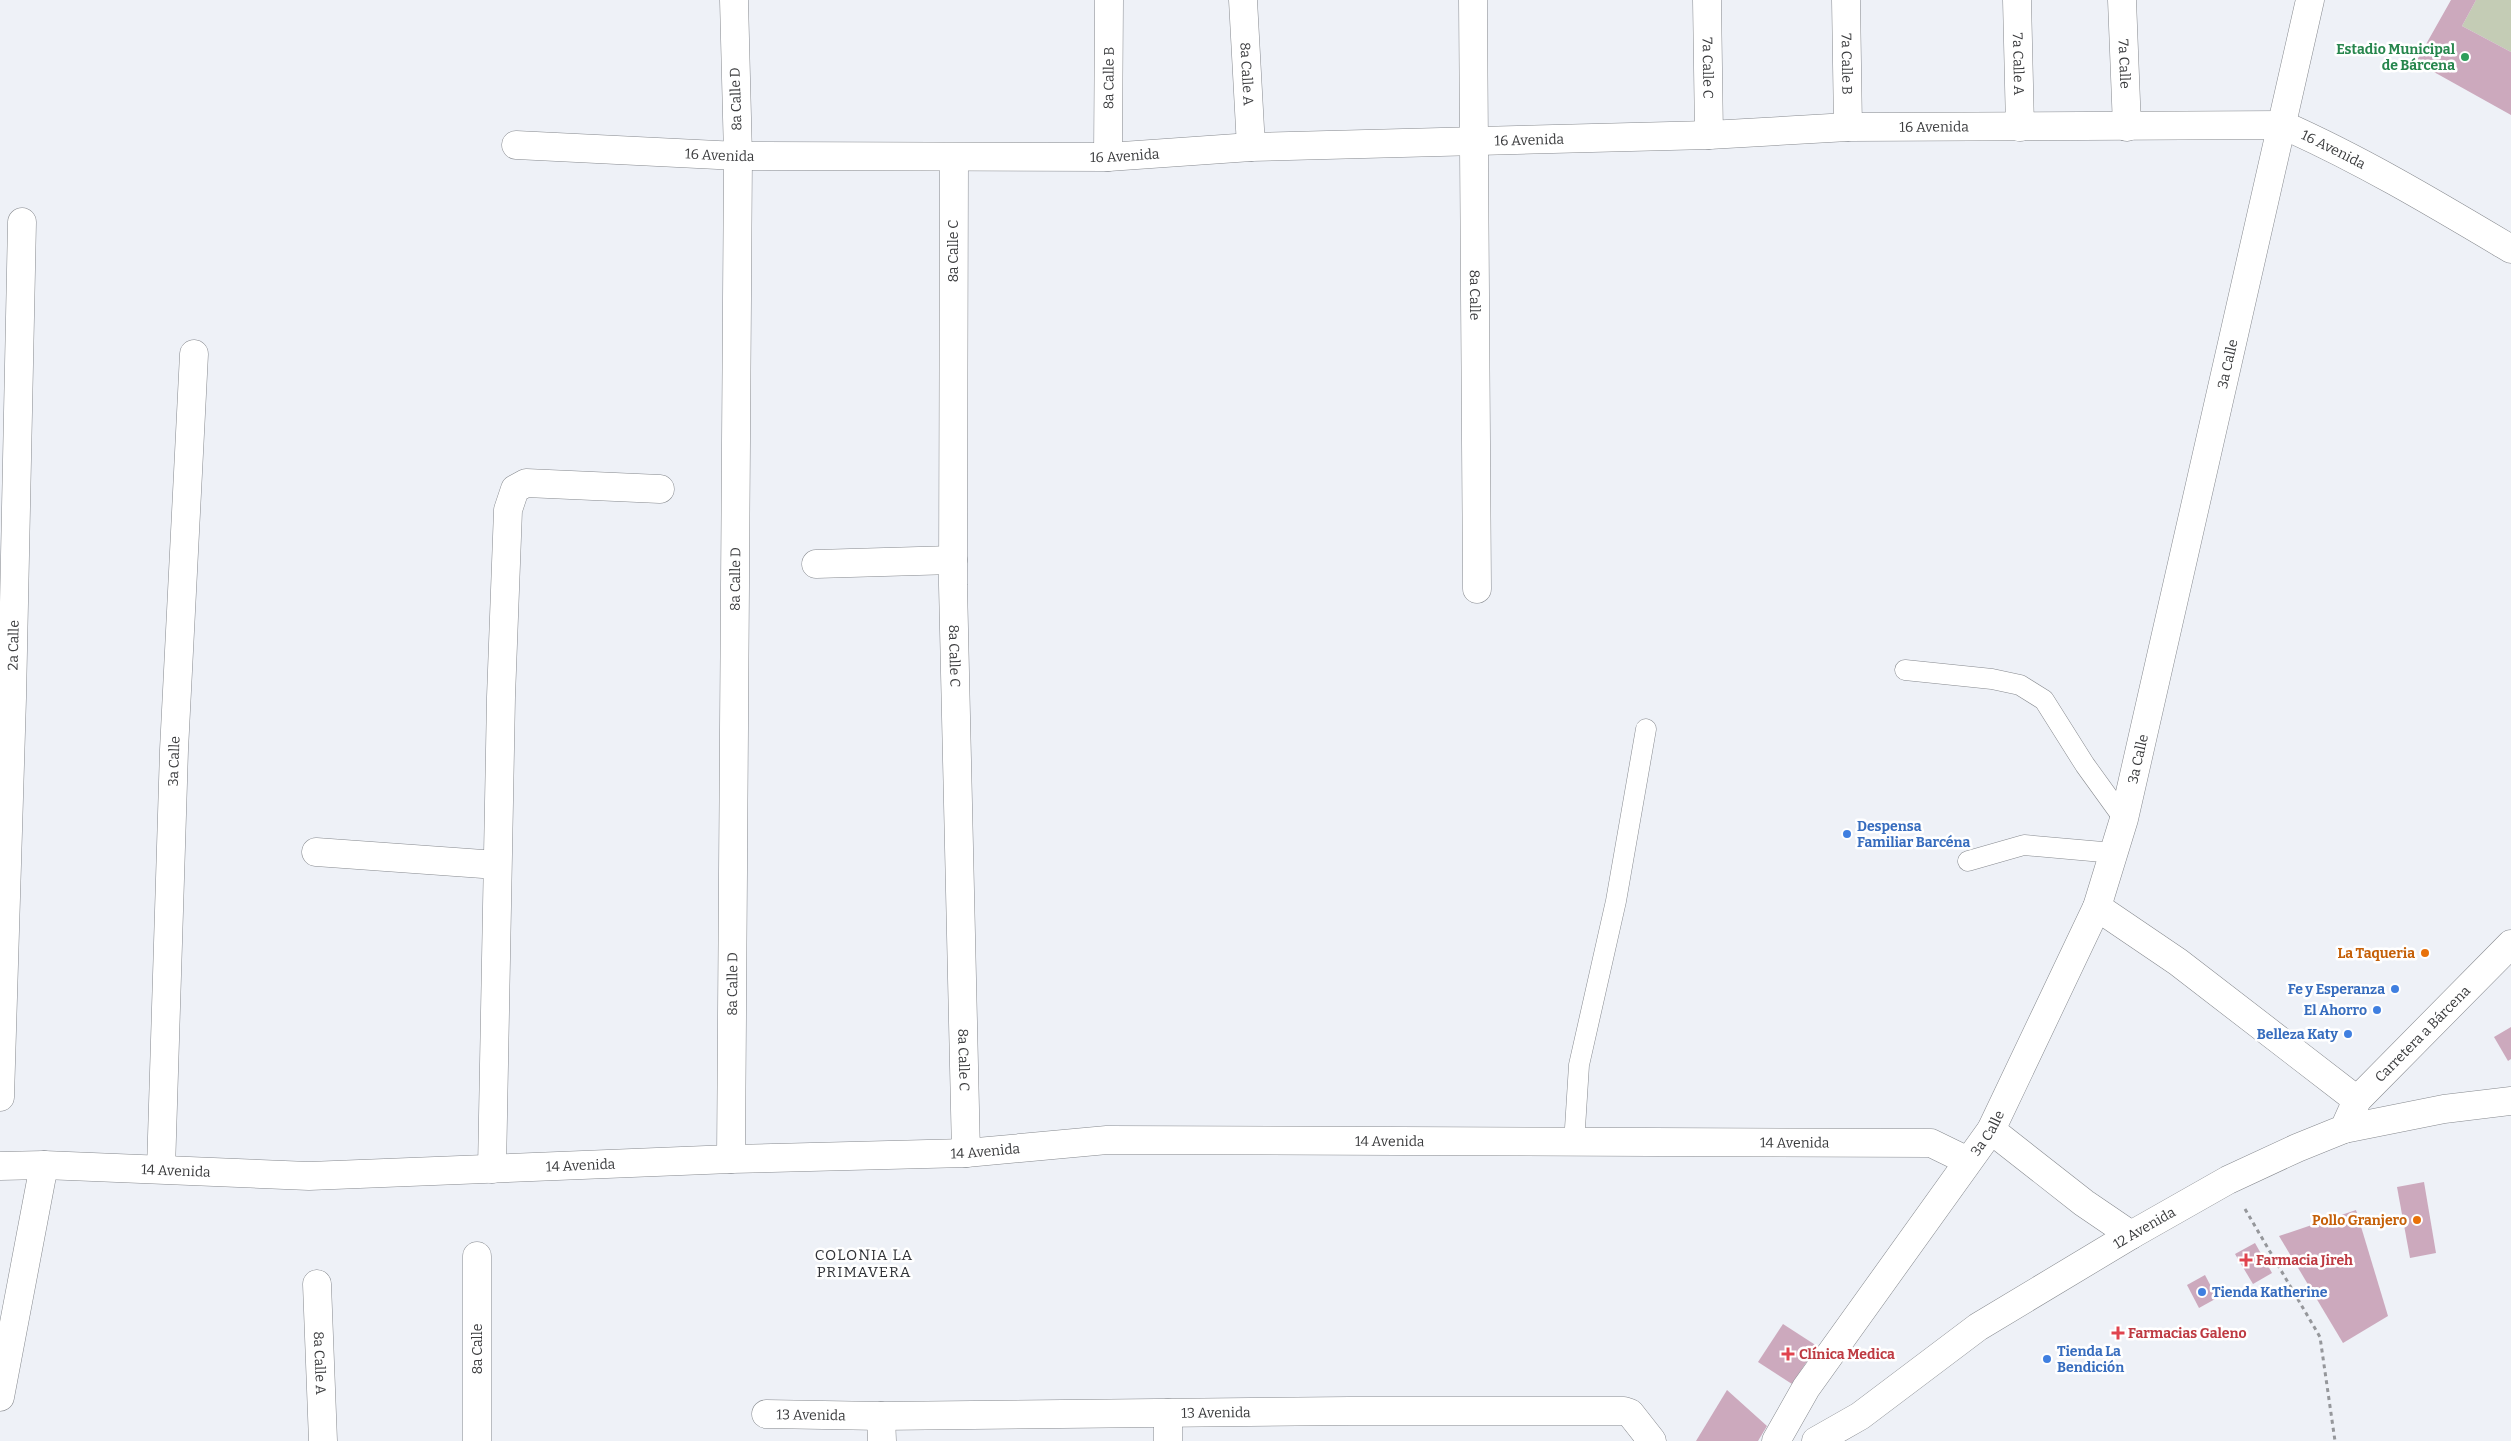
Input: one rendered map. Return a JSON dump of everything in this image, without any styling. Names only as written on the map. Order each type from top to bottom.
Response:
[{"type":"street","name":"8a Calle D","points":[[731,1159],[738,156],[734,0]]},
{"type":"street","name":"8a Calle B","points":[[1108,157],[1109,0]]},
{"type":"street","name":"8a Calle A","points":[[1243,0],[1250,147]]},
{"type":"street","name":"8a Calle","points":[[1473,0],[1477,589]]},
{"type":"street","name":"7a Calle C","points":[[1707,0],[1709,135]]},
{"type":"street","name":"7a Calle B","points":[[1846,0],[1848,127]]},
{"type":"street","name":"7a Calle A","points":[[2017,0],[2020,127]]},
{"type":"street","name":"7a Calle","points":[[2122,0],[2128,127]]},
{"type":"street","name":"3a Calle","points":[[1776,1441],[1806,1388],[1991,1130],[2097,907],[2124,819],[2284,125],[2310,0]]},
{"type":"street","name":"16 Avenida","points":[[516,145],[738,156],[1108,157],[1250,147],[1709,135],[1848,127],[2284,125],[2317,140],[2438,205],[2511,249]]},
{"type":"street","name":"8a Calle C","points":[[954,158],[953,560],[966,1153]]},
{"type":"street","name":"2a Calle","points":[[0,1097],[6,698],[22,222]]},
{"type":"street","name":"3a Calle","points":[[161,1169],[174,750],[194,354]]},
{"type":"street","points":[[492,1169],[504,555],[508,510],[515,489],[526,483],[660,489]]},
{"type":"street","points":[[816,564],[953,560]]},
{"type":"street","points":[[316,852],[497,865]]},
{"type":"street","points":[[2097,907],[2178,962],[2357,1100]]},
{"type":"street","name":"Carretera a Bárcena","points":[[2344,1129],[2357,1100],[2511,944]]},
{"type":"street","name":"12 Avenida","points":[[1816,1441],[1860,1416],[1978,1327],[2131,1235],[2228,1180],[2297,1148],[2344,1129],[2444,1109],[2511,1101]]},
{"type":"street","points":[[1991,1130],[2084,1203],[2131,1235]]},
{"type":"street","name":"14 Avenida","points":[[0,1166],[44,1165],[309,1176],[731,1159],[966,1153],[1107,1140],[1574,1144],[1931,1143],[1968,1161]]},
{"type":"street","points":[[0,1397],[44,1165]]},
{"type":"street","name":"8a Calle","points":[[477,1256],[477,1441]]},
{"type":"street","name":"8a Calle A","points":[[317,1284],[323,1441]]},
{"type":"street","name":"13 Avenida","points":[[766,1414],[882,1428],[1168,1413],[1624,1411],[1630,1413],[1652,1441]]},
{"type":"street","points":[[1168,1413],[1168,1441]]},
{"type":"lane","points":[[1906,670],[1992,678],[2020,685],[2044,700],[2085,765],[2124,819]]},
{"type":"lane","points":[[1574,1144],[1579,1065],[1616,901],[1646,729]]},
{"type":"lane","points":[[1968,861],[2024,845],[2114,853]]},
{"type":"path","points":[[2228,1180],[2320,1337],[2335,1441]]},
{"type":"green space","points":[[2476,0],[2511,0],[2511,52],[2462,26]]},
{"type":"building","name":"Estadio Municipal de Bárcena","points":[[2451,0],[2476,0],[2462,26],[2511,52],[2511,115],[2416,62]]},
{"type":"building","points":[[2511,1027],[2511,1059],[2508,1061],[2494,1037]]},
{"type":"building","name":"Pollo Granjero","points":[[2424,1182],[2436,1253],[2410,1258],[2397,1187]]},
{"type":"building","points":[[2356,1210],[2388,1316],[2343,1343],[2279,1236]]},
{"type":"building","points":[[2255,1243],[2272,1273],[2253,1284],[2235,1254]]},
{"type":"building","name":"Tienda Katherine","points":[[2205,1275],[2217,1298],[2199,1308],[2187,1285]]},
{"type":"building","name":"Clínica Medica","points":[[1783,1324],[1817,1346],[1792,1384],[1758,1362]]},
{"type":"building","points":[[1727,1390],[1767,1426],[1758,1441],[1696,1441]]},
{"type":"place","name":"Estadio Municipal de Bárcena","points":[[2465,57]]},
{"type":"place","name":"Despensa Familiar Barcéna","points":[[1847,834]]},
{"type":"place","name":"La Taqueria","points":[[2425,953]]},
{"type":"place","name":"Fe y Esperanza","points":[[2395,989]]},
{"type":"place","name":"El Ahorro","points":[[2377,1010]]},
{"type":"place","name":"Belleza Katy","points":[[2348,1034]]},
{"type":"place","name":"Pollo Granjero","points":[[2417,1220]]},
{"type":"place","name":"Farmacia Jireh","points":[[2246,1260]]},
{"type":"place","name":"Tienda Katherine","points":[[2202,1292]]},
{"type":"place","name":"Farmacias Galeno","points":[[2118,1333]]},
{"type":"place","name":"Clínica Medica","points":[[1788,1354]]},
{"type":"place","name":"Tienda La Bendición","points":[[2047,1359]]},
{"type":"district","name":"COLONIA LA PRIMAVERA","points":[[864,1264]]}]
